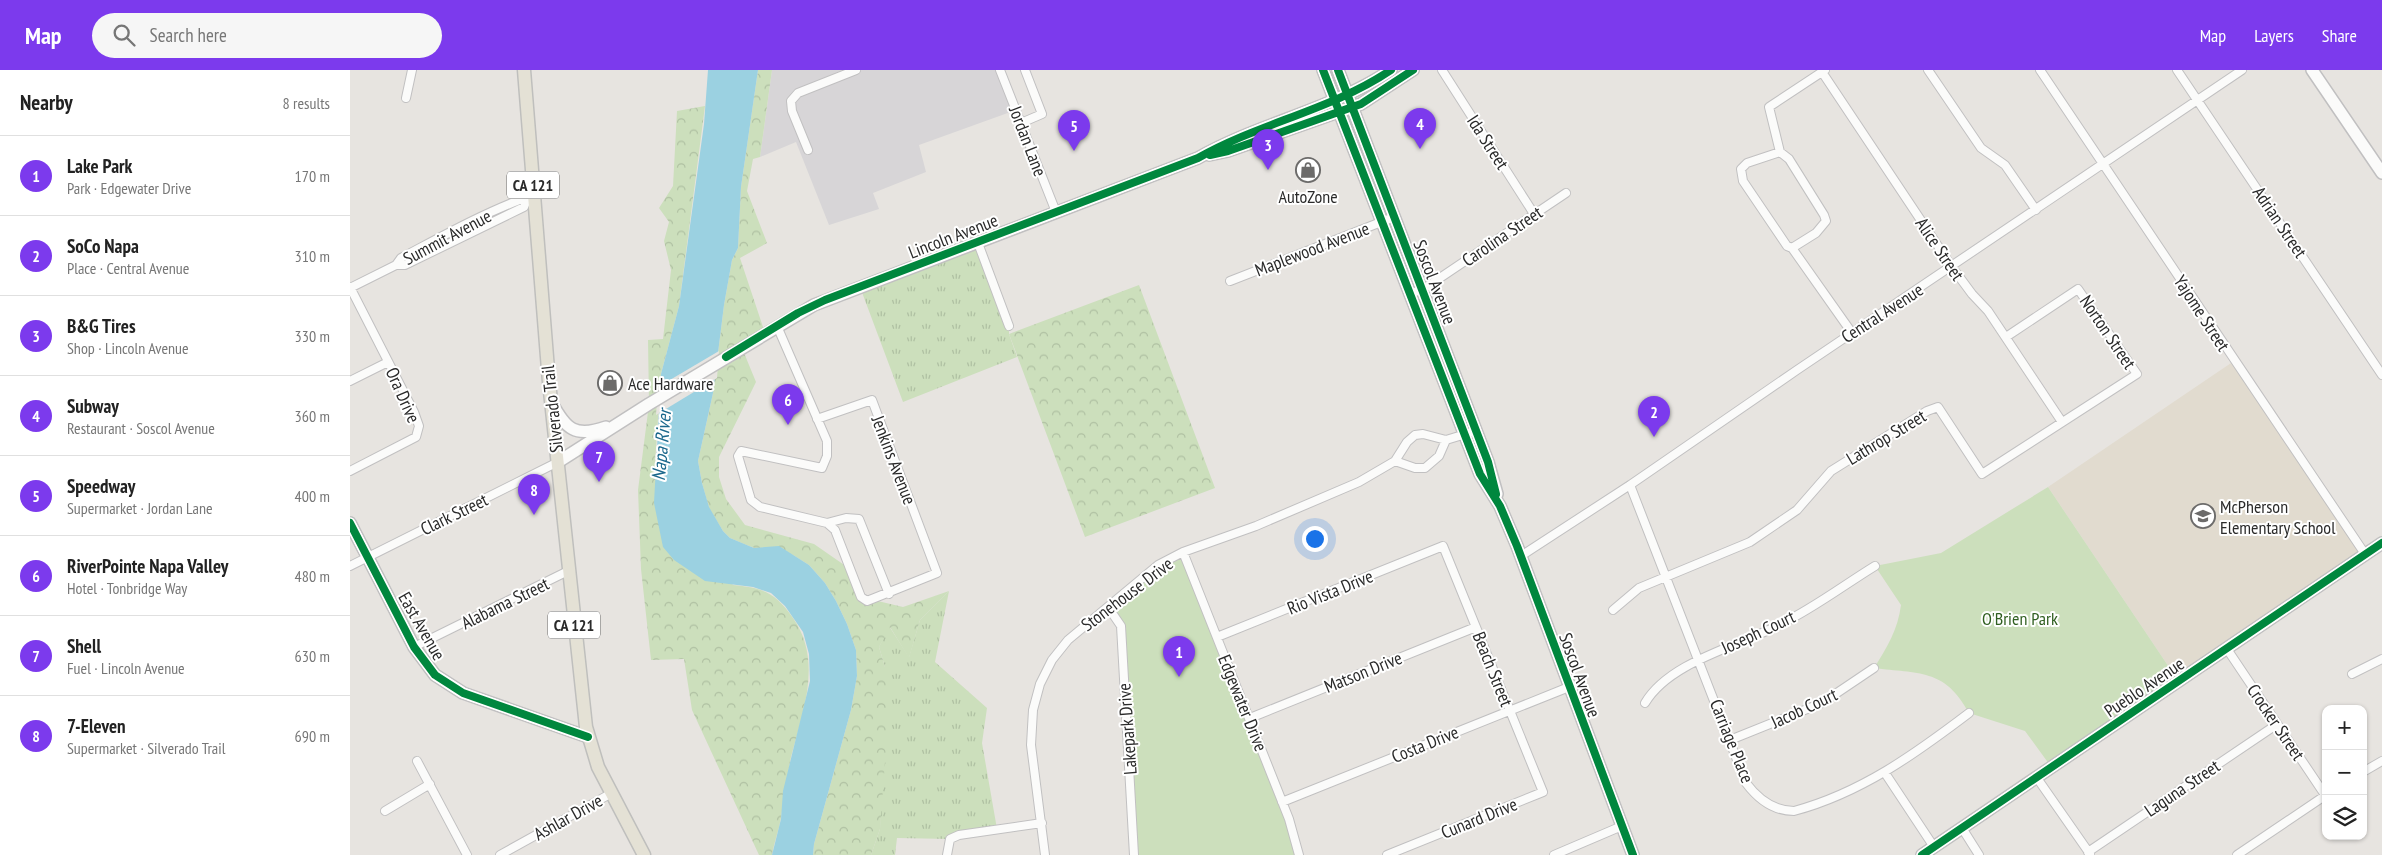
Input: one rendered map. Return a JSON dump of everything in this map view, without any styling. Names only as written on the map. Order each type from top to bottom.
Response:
[{"type":"main road","name":"Silverado Trail","points":[[524,70],[530,201],[568,571],[588,737],[610,794],[644,855]]},
{"type":"main road","name":"Soscol Avenue","points":[[1323,70],[1388,219],[1470,432],[1480,474],[1500,506],[1521,556],[1633,855]]},
{"type":"main road","name":"Soscol Avenue","points":[[1338,70],[1388,219]]},
{"type":"main road","name":"Lincoln Avenue","points":[[1198,158],[1224,143],[1368,85],[1391,70]]},
{"type":"main road","name":"Lincoln Avenue","points":[[558,462],[777,326],[832,297],[1198,158],[1228,151],[1352,108],[1413,70]]},
{"type":"main road","points":[[2312,70],[2382,173]]},
{"type":"main road","points":[[551,401],[562,420],[576,431],[600,429],[622,421]]},
{"type":"main road","name":"East Avenue","points":[[350,523],[414,648],[435,675],[463,693],[588,737]]},
{"type":"main road","name":"Pueblo Avenue","points":[[1922,855],[2382,543]]},
{"type":"street","points":[[406,98],[412,70]]},
{"type":"street","points":[[808,150],[792,111],[791,101],[798,93],[856,70]]},
{"type":"street","name":"Jordan Lane","points":[[1000,70],[1056,212]]},
{"type":"street","points":[[1021,123],[1042,114],[1025,70]]},
{"type":"street","name":"Ida Street","points":[[1442,70],[1534,214]]},
{"type":"street","points":[[1928,70],[1981,148],[2005,165],[2036,210]]},
{"type":"street","name":"Yajome Street","points":[[2040,70],[2365,554]]},
{"type":"street","name":"Adrian Street","points":[[2177,70],[2382,375]]},
{"type":"street","name":"Central Avenue","points":[[1521,556],[1630,485],[2242,70]]},
{"type":"street","points":[[1792,248],[1816,233],[1826,222],[1824,215],[1789,159],[1780,152],[1769,107],[1824,71]]},
{"type":"street","name":"Alice Street","points":[[1824,71],[1952,267],[2006,337],[2062,422]]},
{"type":"street","points":[[1780,152],[1747,162],[1742,169],[1743,181],[1787,246],[1792,248],[1852,333]]},
{"type":"street","name":"Carolina Street","points":[[1416,291],[1566,193]]},
{"type":"street","name":"Summit Avenue","points":[[350,288],[396,265],[405,265],[414,261],[524,207],[530,201]]},
{"type":"street","name":"Maplewood Avenue","points":[[1230,281],[1388,219]]},
{"type":"street","points":[[978,243],[1009,326]]},
{"type":"street","name":"Ora Drive","points":[[350,288],[414,412],[419,432],[416,437],[350,471]]},
{"type":"street","name":"Norton Street","points":[[2006,337],[2078,289],[2136,374]]},
{"type":"street","points":[[777,326],[828,448],[822,468],[744,450],[738,453],[752,500],[755,504],[827,523],[835,530],[861,597],[866,601],[889,594],[859,519],[846,518],[827,523]]},
{"type":"street","points":[[350,381],[388,362]]},
{"type":"street","name":"Lathrop Street","points":[[1666,575],[1750,542],[1797,510],[1830,471],[1927,412],[1938,408],[1982,474],[2136,374]]},
{"type":"street","name":"Jenkins Avenue","points":[[817,419],[872,400],[937,574],[889,594]]},
{"type":"street","points":[[1395,461],[1415,468],[1425,468],[1440,456],[1446,440],[1470,432]]},
{"type":"street","name":"Stonehouse Drive","points":[[1045,855],[1030,745],[1033,710],[1040,684],[1052,660],[1068,640],[1158,566],[1183,552],[1327,497],[1360,482],[1395,461],[1407,442],[1415,435],[1423,434],[1446,440]]},
{"type":"street","name":"Clark Street","points":[[350,566],[558,462]]},
{"type":"street","name":"Carriage Place","points":[[1630,485],[1746,783],[1753,792],[1773,807],[1783,811],[1804,808],[1866,783],[1923,748],[1969,713]]},
{"type":"street","name":"Beach Street","points":[[1443,546],[1543,792]]},
{"type":"street","name":"Rio Vista Drive","points":[[1217,637],[1443,546]]},
{"type":"street","name":"Edgewater Drive","points":[[1183,552],[1250,718],[1282,802],[1299,855]]},
{"type":"street","name":"Joseph Court","points":[[1645,703],[1652,690],[1699,659],[1782,624],[1875,566]]},
{"type":"street","name":"Alabama Street","points":[[414,648],[568,571]]},
{"type":"street","points":[[1613,610],[1639,588],[1666,575]]},
{"type":"street","name":"Lakepark Drive","points":[[1108,607],[1121,626],[1134,855]]},
{"type":"street","name":"Matson Drive","points":[[1250,718],[1476,627]]},
{"type":"street","name":"Crocker Street","points":[[2227,649],[2276,725],[2322,789]]},
{"type":"street","points":[[2352,674],[2382,658]]},
{"type":"street","name":"Jacob Court","points":[[1730,740],[1822,703],[1874,668]]},
{"type":"street","name":"Costa Drive","points":[[1282,802],[1569,688]]},
{"type":"street","name":"Laguna Street","points":[[2089,853],[2276,725]]},
{"type":"street","points":[[417,761],[467,855]]},
{"type":"street","points":[[2367,770],[2382,761]]},
{"type":"street","points":[[1885,773],[1934,847]]},
{"type":"street","points":[[2037,778],[2089,853]]},
{"type":"street","points":[[385,811],[430,784]]},
{"type":"street","name":"Cunard Drive","points":[[1387,855],[1543,792]]},
{"type":"street","name":"Ashlar Drive","points":[[500,855],[610,794]]},
{"type":"street","points":[[2237,855],[2322,798]]},
{"type":"street","points":[[947,855],[950,839],[959,835],[1042,823]]},
{"type":"street","points":[[1554,855],[1622,826]]},
{"type":"street","points":[[1962,828],[1979,855]]},
{"type":"shaded area","points":[[772,70],[1000,70],[1016,110],[919,145],[926,172],[873,193],[879,209],[829,225],[796,142],[760,157]]},
{"type":"shaded area","name":"McPherson Elementary School","points":[[2234,361],[2365,554],[2179,682],[2048,487]]},
{"type":"green space","points":[[758,70],[772,70],[760,157],[753,159],[747,191],[767,243],[740,258],[765,333],[742,348],[756,382],[719,457],[719,477],[726,499],[745,525],[814,544],[850,569],[861,597],[903,607],[949,591],[920,620],[909,658],[890,627],[879,647],[885,667],[889,703],[880,829],[871,855],[813,855],[814,844],[851,710],[857,676],[856,650],[847,624],[825,583],[809,565],[793,555],[766,547],[757,549],[744,544],[730,538],[723,531],[709,508],[698,461],[713,393],[724,305],[732,260],[738,248],[741,187]]},
{"type":"green space","points":[[705,106],[679,306],[661,374],[654,478],[733,585],[760,590],[774,597],[793,618],[802,634],[807,651],[808,686],[801,722],[791,757],[781,818],[772,855],[759,855],[692,710],[684,659],[651,660],[641,569],[638,490],[649,404],[648,340],[663,339],[671,270],[664,241],[669,222],[659,208],[673,186],[677,111]]},
{"type":"green space","points":[[978,243],[1009,326],[1009,334],[1017,357],[903,402],[860,287]]},
{"type":"green space","points":[[1139,285],[1215,488],[1085,537],[1009,334]]},
{"type":"green space","name":"O'Brien Park","points":[[2048,487],[2179,682],[2052,768],[2025,731],[1969,713],[1960,698],[1940,681],[1917,673],[1874,668],[1891,638],[1901,605],[1875,566],[1941,553]]},
{"type":"green space","points":[[1183,552],[1299,855],[1133,855],[1121,626],[1108,607],[1158,565]]},
{"type":"green space","points":[[949,591],[935,662],[987,708],[982,743],[997,829],[950,839],[897,838],[895,855],[871,855],[880,829],[885,667],[879,647],[889,626],[909,657],[920,620]]},
{"type":"water","name":"Napa River","points":[[708,70],[758,70],[741,187],[738,248],[732,260],[724,305],[713,393],[698,461],[702,483],[709,507],[723,531],[730,538],[754,548],[779,546],[809,565],[825,583],[836,601],[856,650],[857,676],[851,710],[814,844],[813,855],[772,855],[781,819],[783,791],[810,681],[809,654],[803,632],[785,606],[771,593],[753,587],[705,581],[674,560],[663,547],[654,503],[661,374],[679,306],[704,124]]},
{"type":"pier","points":[[719,351],[717,378],[656,415],[658,387]]},
{"type":"cycle path","points":[[1323,70],[1480,474],[1500,506],[1517,546],[1633,855]]},
{"type":"cycle path","points":[[1338,70],[1488,462],[1496,494]]},
{"type":"cycle path","points":[[726,357],[798,313],[825,300],[1198,158],[1246,135],[1345,96],[1391,70]]},
{"type":"cycle path","points":[[1210,155],[1228,151],[1361,104],[1413,70]]},
{"type":"cycle path","points":[[350,523],[414,647],[435,675],[463,693],[588,737]]},
{"type":"cycle path","points":[[1922,855],[2382,543]]},
{"type":"place","name":"Subway","points":[[1420,149]]},
{"type":"place","name":"Speedway","points":[[1074,151]]},
{"type":"place","name":"B&G Tires","points":[[1268,170]]},
{"type":"place","name":"AutoZone","points":[[1308,170]]},
{"type":"place","name":"Ace Hardware","points":[[610,383]]},
{"type":"place","name":"RiverPointe Napa Valley","points":[[788,425]]},
{"type":"place","name":"SoCo Napa","points":[[1654,437]]},
{"type":"place","name":"Shell","points":[[599,482]]},
{"type":"place","name":"7-Eleven","points":[[534,515]]},
{"type":"place","name":"McPherson Elementary School","points":[[2203,516]]},
{"type":"place","name":"Lake Park","points":[[1179,677]]}]
